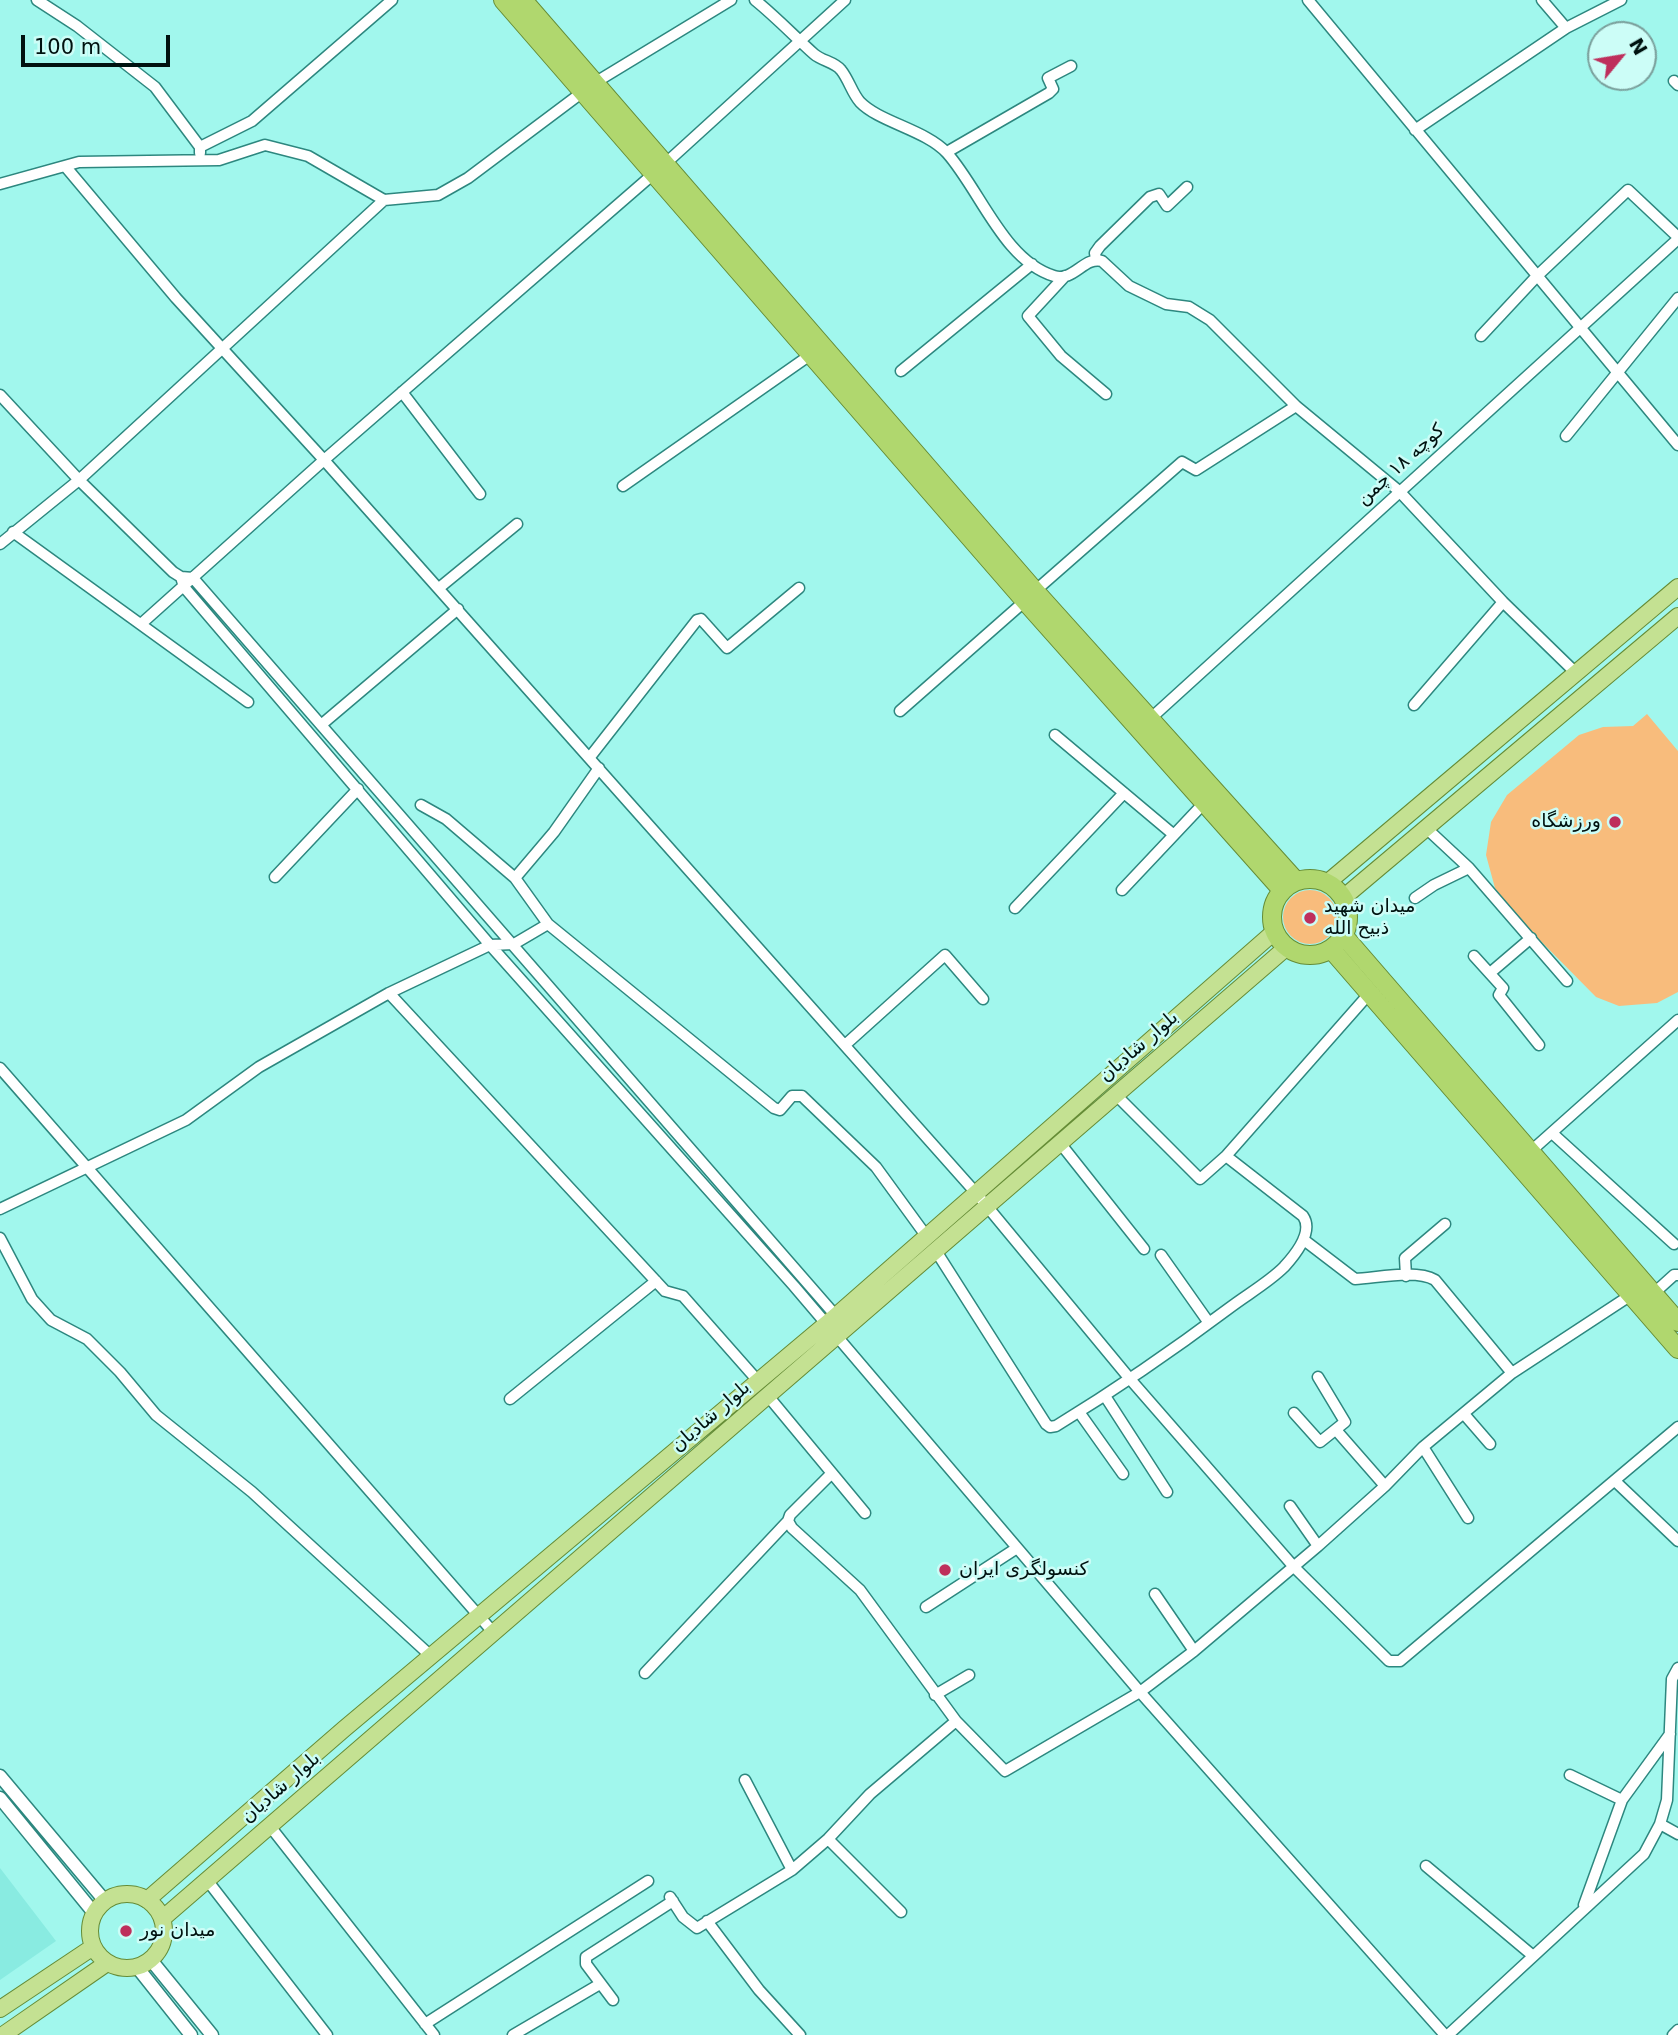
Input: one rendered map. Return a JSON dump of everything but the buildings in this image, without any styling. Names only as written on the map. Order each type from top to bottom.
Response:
[{"type":"highway","points":[[503,0],[590,86]]},
{"type":"highway","points":[[523,0],[590,86],[1205,802],[1289,885]]},
{"type":"highway","points":[[661,168],[813,353],[1030,596],[1150,719],[1289,885]]},
{"type":"highway","points":[[1312,878],[1328,883],[1343,898],[1347,910],[1343,935],[1331,949],[1308,955],[1287,947],[1275,932],[1272,910],[1289,885],[1312,878]]},
{"type":"highway","points":[[1343,935],[1678,1322]]},
{"type":"highway","points":[[1331,949],[1368,995],[1678,1349]]},
{"type":"main road","points":[[1328,883],[1678,587]]},
{"type":"main road","points":[[1343,898],[1678,616]]},
{"type":"main road","name":"بلوار شادیان","points":[[162,1919],[768,1396],[833,1325],[926,1237],[1275,932]]},
{"type":"main road","name":"بلوار شادیان","points":[[147,1900],[344,1729],[758,1381],[936,1251],[1287,947]]},
{"type":"main road","points":[[126,1894],[147,1900],[162,1919],[164,1934],[160,1948],[144,1964],[121,1968],[107,1963],[93,1947],[90,1930],[100,1907],[126,1894]]},
{"type":"main road","points":[[0,2009],[93,1947]]},
{"type":"main road","points":[[3,2035],[107,1963]]},
{"type":"street","points":[[37,0],[77,26],[155,87],[200,147],[201,160]]},
{"type":"street","points":[[200,147],[252,121],[392,0]]},
{"type":"street","points":[[0,184],[79,162],[219,160],[265,145],[308,156],[384,200],[438,195],[468,178],[590,86],[716,3],[731,0]]},
{"type":"street","points":[[755,0],[816,57],[840,68],[861,103],[934,142],[947,152],[986,206],[1002,236],[1032,264],[1055,276],[1065,276]]},
{"type":"street","points":[[141,624],[183,582],[193,578],[324,460],[661,168],[845,0]]},
{"type":"street","points":[[1308,0],[1678,445]]},
{"type":"street","points":[[1542,0],[1566,28]]},
{"type":"street","points":[[1415,130],[1566,28],[1621,0]]},
{"type":"street","points":[[947,152],[1049,93],[1053,89],[1048,78],[1071,66]]},
{"type":"street","points":[[65,166],[176,299],[458,609],[976,1193],[1130,1379],[1294,1567],[1393,1663],[1400,1661],[1678,1427]]},
{"type":"street","points":[[1096,259],[1095,253],[1100,246],[1150,197],[1159,194],[1167,206],[1187,187]]},
{"type":"street","points":[[1481,336],[1536,276],[1628,190],[1678,238]]},
{"type":"street","points":[[0,544],[79,480],[384,200]]},
{"type":"street","name":"كوچه ١٨ چمن","points":[[1150,719],[1678,238]]},
{"type":"street","points":[[1106,394],[1061,356],[1028,316],[1065,276],[1096,259],[1102,261],[1129,286],[1166,304],[1189,307],[1210,320],[1296,406],[1399,491],[1503,602],[1577,674]]},
{"type":"street","points":[[901,370],[1032,264]]},
{"type":"street","points":[[1566,436],[1678,298]]},
{"type":"street","points":[[623,486],[813,353]]},
{"type":"street","points":[[402,392],[480,494]]},
{"type":"street","points":[[0,395],[79,480],[183,582],[490,945],[833,1325]]},
{"type":"street","points":[[900,711],[1182,462],[1196,470],[1296,406]]},
{"type":"street","points":[[439,588],[517,524]]},
{"type":"street","points":[[13,532],[248,702]]},
{"type":"street","points":[[193,578],[514,944],[1140,1692],[1446,2035],[1644,1854],[1660,1824],[1667,1800],[1672,1679],[1678,1668]]},
{"type":"street","points":[[590,757],[697,620],[701,619],[727,648],[799,588]]},
{"type":"street","points":[[1414,705],[1503,602]]},
{"type":"street","points":[[321,725],[458,609]]},
{"type":"street","points":[[1055,735],[1174,835]]},
{"type":"street","points":[[514,878],[554,832],[598,768]]},
{"type":"street","points":[[275,877],[358,789]]},
{"type":"street","points":[[1015,908],[1124,793]]},
{"type":"street","points":[[1122,890],[1205,802]]},
{"type":"street","points":[[421,806],[446,818],[514,878],[548,924],[774,1108],[780,1110],[792,1096],[802,1096],[877,1167],[926,1237]]},
{"type":"street","points":[[1425,827],[1469,869],[1567,981]]},
{"type":"street","points":[[1415,898],[1434,885],[1469,869]]},
{"type":"street","points":[[0,1209],[186,1120],[259,1067],[389,993],[490,945],[514,944],[548,924]]},
{"type":"street","points":[[1490,973],[1531,938]]},
{"type":"street","points":[[845,1045],[945,955],[984,999]]},
{"type":"street","points":[[1474,956],[1503,988],[1499,995],[1539,1045]]},
{"type":"street","points":[[389,993],[656,1281],[668,1293],[683,1296],[758,1381]]},
{"type":"street","points":[[1116,1095],[1200,1179],[1226,1156],[1368,995]]},
{"type":"street","points":[[1531,1152],[1678,1020]]},
{"type":"street","points":[[0,1068],[493,1632]]},
{"type":"street","points":[[1552,1133],[1675,1244]]},
{"type":"street","points":[[1060,1143],[1144,1249]]},
{"type":"street","points":[[936,1251],[1046,1424],[1056,1426],[1105,1396],[1209,1323],[1283,1267],[1304,1240],[1307,1223],[1303,1216],[1226,1156]]},
{"type":"street","points":[[1406,1276],[1405,1258],[1445,1224]]},
{"type":"street","points":[[0,1238],[32,1299],[51,1320],[87,1339],[120,1372],[156,1415],[251,1492],[432,1657]]},
{"type":"street","points":[[1304,1240],[1355,1279],[1406,1276],[1429,1277],[1435,1280],[1512,1373]]},
{"type":"street","points":[[1161,1255],[1209,1323]]},
{"type":"street","points":[[788,1521],[860,1590],[935,1695],[1004,1771],[1140,1692],[1194,1651],[1318,1546],[1385,1486],[1423,1447],[1512,1373],[1631,1295],[1653,1294],[1674,1275],[1678,1275]]},
{"type":"street","points":[[510,1399],[656,1281]]},
{"type":"street","points":[[1294,1413],[1320,1442],[1344,1421],[1318,1377]]},
{"type":"street","points":[[768,1396],[865,1513]]},
{"type":"street","points":[[1105,1396],[1167,1492]]},
{"type":"street","points":[[1079,1412],[1123,1474]]},
{"type":"street","points":[[1464,1414],[1490,1444]]},
{"type":"street","points":[[1336,1430],[1385,1486]]},
{"type":"street","points":[[1423,1447],[1468,1518]]},
{"type":"street","points":[[645,1673],[832,1473]]},
{"type":"street","points":[[1615,1481],[1678,1541]]},
{"type":"street","points":[[1290,1506],[1318,1546]]},
{"type":"street","points":[[926,1608],[1017,1548]]},
{"type":"street","points":[[1155,1594],[1194,1651]]},
{"type":"street","points":[[935,1695],[969,1675]]},
{"type":"street","points":[[702,1924],[792,1870],[828,1839],[870,1794],[956,1721]]},
{"type":"street","points":[[1584,1907],[1622,1800],[1670,1734]]},
{"type":"street","points":[[1570,1775],[1622,1800]]},
{"type":"street","points":[[0,1776],[100,1907]]},
{"type":"street","points":[[745,1780],[792,1870]]},
{"type":"street","points":[[0,1798],[100,1907]]},
{"type":"street","points":[[1660,1824],[1678,1834]]},
{"type":"street","points":[[269,1825],[434,2035]]},
{"type":"street","points":[[828,1839],[901,1912]]},
{"type":"street","points":[[1426,1866],[1532,1955]]},
{"type":"street","points":[[206,1880],[327,2035]]},
{"type":"street","points":[[425,2024],[648,1881]]},
{"type":"street","points":[[613,2000],[586,1964],[586,1956],[672,1899],[683,1917],[702,1924],[800,2035]]},
{"type":"street","points":[[144,1964],[191,2035]]},
{"type":"street","points":[[144,1964],[212,2035]]},
{"type":"street","points":[[513,2035],[600,1984]]},
{"type":"street","points":[[1673,2035],[1678,2030]]},
{"type":"shaded area","points":[[1647,714],[1678,751],[1678,992],[1657,1003],[1619,1006],[1596,997],[1515,915],[1495,888],[1486,855],[1491,822],[1507,795],[1579,735],[1603,727],[1633,726]]},
{"type":"shaded area","points":[[1310,890],[1329,898],[1337,917],[1329,936],[1310,944],[1291,936],[1283,917],[1291,898]]},
{"type":"shaded area","points":[[0,1868],[56,1941],[0,1980]]},
{"type":"place","name":"ورزشگاه","points":[[1615,822]]},
{"type":"place","name":"میدان شهید ذبیح الله","points":[[1310,918]]},
{"type":"place","name":"کنسولگری ایران","points":[[945,1570]]},
{"type":"place","name":"میدان نور","points":[[126,1931]]}]
